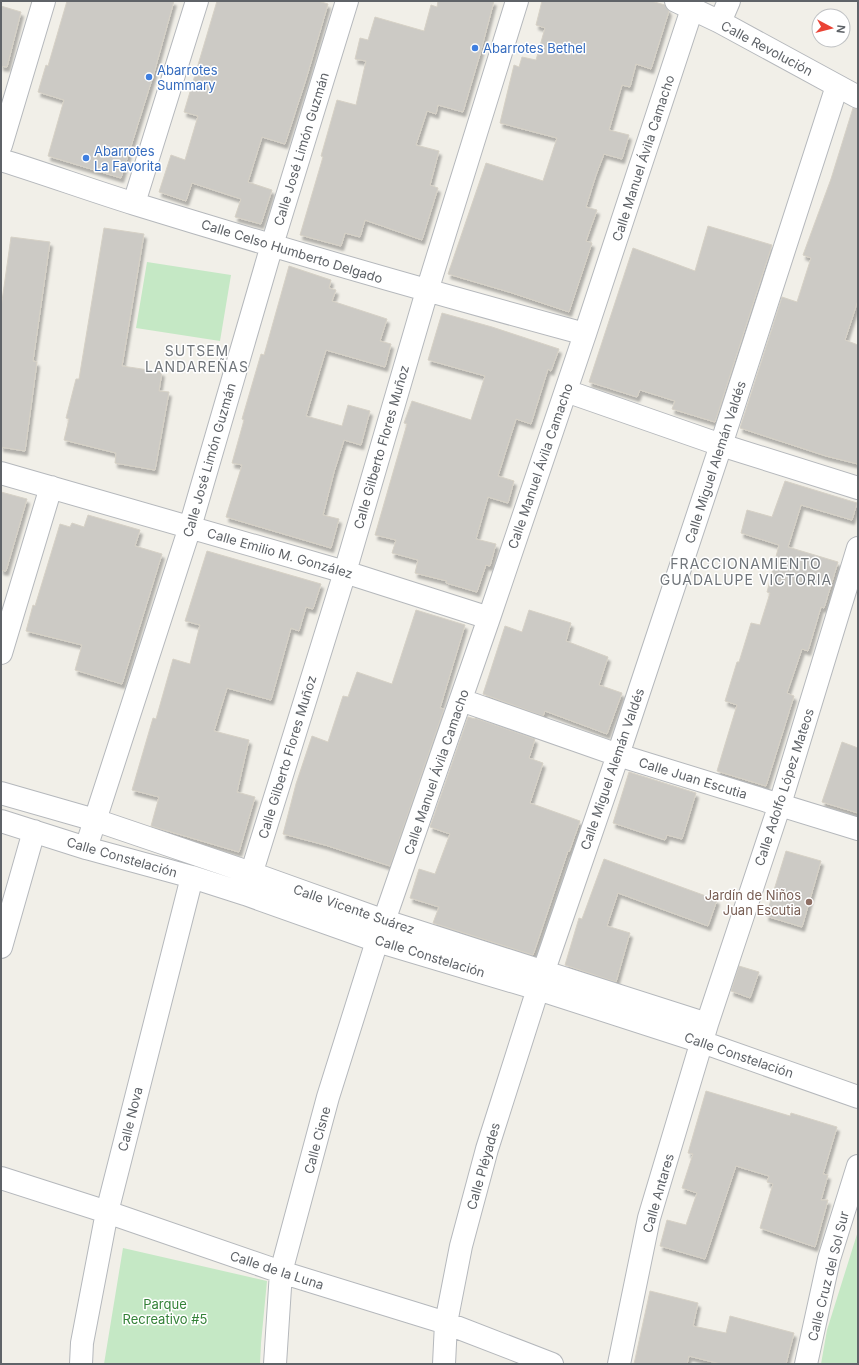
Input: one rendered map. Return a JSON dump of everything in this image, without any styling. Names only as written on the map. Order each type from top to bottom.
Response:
[{"type":"street","points":[[1,145],[44,1]]},
{"type":"street","points":[[134,203],[197,1]]},
{"type":"street","name":"Calle José Limón Guzmán","points":[[86,848],[190,527],[272,245],[347,1]]},
{"type":"street","name":"Calle Gilberto Flores Muñoz","points":[[245,894],[345,572],[427,291],[517,1]]},
{"type":"street","points":[[720,22],[729,1]]},
{"type":"street","name":"Calle Revolución","points":[[684,5],[720,22],[858,97]]},
{"type":"street","name":"Calle Manuel Ávila Camacho","points":[[381,931],[585,334],[684,5]]},
{"type":"street","name":"Calle Miguel Alemán Valdés","points":[[540,981],[618,755],[838,86]]},
{"type":"street","name":"Calle Celso Humberto Delgado","points":[[1,160],[134,203],[272,245],[427,291],[585,334]]},
{"type":"street","points":[[566,391],[721,445],[858,488]]},
{"type":"street","name":"Calle Emilio M. González","points":[[1,473],[345,572],[489,618]]},
{"type":"street","points":[[1,653],[51,487]]},
{"type":"street","name":"Calle Adolfo López Mateos","points":[[704,1033],[780,804],[858,548]]},
{"type":"street","name":"Calle Juan Escutia","points":[[460,700],[618,755],[858,829]]},
{"type":"street","name":"Calle Vicente Suárez","points":[[1,793],[95,820],[251,873],[381,931]]},
{"type":"street","name":"Calle Constelación","points":[[1,821],[86,848],[192,877],[245,894],[381,931],[704,1033],[858,1097]]},
{"type":"street","points":[[1,947],[34,831]]},
{"type":"street","name":"Calle Nova","points":[[82,1364],[82,1343],[107,1212],[192,877]]},
{"type":"street","name":"Calle Cisne","points":[[275,1364],[281,1272],[328,1097],[381,931]]},
{"type":"street","name":"Calle Pléyades","points":[[444,1364],[446,1323],[461,1246],[487,1149],[540,981]]},
{"type":"street","name":"Calle Antares","points":[[619,1364],[649,1218],[704,1033]]},
{"type":"street","name":"Calle Cruz del Sol Sur","points":[[806,1364],[829,1259],[858,1166]]},
{"type":"street","name":"Calle de la Luna","points":[[1,1178],[107,1212],[281,1272],[446,1323],[552,1364]]},
{"type":"green space","points":[[147,262],[231,275],[220,341],[136,328]]},
{"type":"green space","points":[[858,1231],[858,1364],[821,1364],[827,1330]]},
{"type":"green space","name":"Parque Recreativo #5","points":[[123,1248],[267,1281],[260,1364],[104,1364]]},
{"type":"building","points":[[67,1],[174,1],[154,73],[121,178],[48,156],[64,100],[38,92],[46,65],[48,66]]},
{"type":"building","points":[[217,1],[318,1],[328,4],[285,144],[262,137],[248,182],[272,190],[261,224],[235,217],[241,199],[192,183],[186,201],[159,192],[171,155],[185,160],[198,116],[184,112]]},
{"type":"building","points":[[438,1],[494,1],[463,112],[438,105],[436,114],[427,111],[416,145],[439,151],[430,185],[438,188],[422,240],[365,220],[360,237],[345,233],[341,246],[300,235],[323,157],[321,156],[337,100],[356,105],[366,61],[355,59],[360,38],[368,40],[375,17],[424,31],[431,5],[437,7]]},
{"type":"building","points":[[542,1],[651,1],[665,5],[669,11],[651,69],[636,64],[630,87],[622,85],[609,130],[629,135],[622,159],[604,154],[596,175],[586,207],[597,210],[586,241],[592,243],[569,312],[448,274],[486,163],[543,181],[557,138],[500,123],[514,65],[519,67],[522,57],[536,60],[545,28],[536,25]]},
{"type":"building","points":[[1,6],[21,12],[7,67],[1,66]]},
{"type":"building","points":[[853,108],[858,109],[858,300],[845,340],[858,345],[858,464],[826,456],[740,428],[782,297],[797,302],[811,258],[803,255],[831,179]]},
{"type":"building","points":[[708,226],[772,245],[715,422],[672,409],[675,401],[640,390],[637,397],[589,382],[633,248],[695,271]]},
{"type":"building","points":[[104,228],[144,234],[122,366],[162,372],[159,391],[169,392],[155,470],[115,463],[116,453],[64,440],[69,419],[66,418],[76,379],[79,379]]},
{"type":"building","points":[[11,237],[50,242],[33,361],[37,362],[25,451],[1,447],[1,308]]},
{"type":"building","points":[[289,266],[331,280],[329,288],[336,290],[332,301],[387,319],[380,341],[391,344],[385,367],[326,350],[306,416],[342,426],[348,405],[370,411],[361,445],[344,440],[334,472],[323,515],[339,519],[331,548],[226,517],[242,465],[232,463],[244,420],[242,419],[261,354],[264,355]]},
{"type":"building","points":[[442,313],[492,327],[559,349],[551,371],[548,369],[531,424],[516,419],[498,476],[514,481],[508,503],[488,497],[476,539],[496,544],[490,566],[486,565],[477,592],[446,583],[447,581],[415,573],[418,560],[392,553],[396,540],[375,535],[407,424],[404,423],[412,401],[471,420],[485,376],[428,360]]},
{"type":"building","points":[[785,481],[857,503],[852,520],[801,505],[788,547],[838,562],[824,608],[821,607],[808,651],[802,649],[787,693],[794,696],[766,786],[717,771],[737,705],[725,701],[751,623],[760,625],[770,593],[767,592],[779,545],[741,533],[747,510],[772,517]]},
{"type":"building","points":[[1,492],[27,499],[6,571],[1,570]]},
{"type":"building","points":[[88,515],[140,530],[135,546],[162,554],[122,684],[75,670],[82,645],[26,631],[33,605],[35,606],[60,524],[70,527],[72,523],[84,527]]},
{"type":"building","points":[[207,551],[321,584],[313,609],[306,607],[299,631],[291,628],[271,700],[227,688],[214,731],[249,740],[237,792],[255,797],[239,852],[151,826],[159,797],[132,790],[153,718],[156,719],[173,659],[190,664],[200,625],[185,621]]},
{"type":"building","points":[[416,610],[465,625],[440,708],[444,709],[390,866],[325,845],[283,834],[296,784],[312,736],[328,742],[343,696],[348,697],[357,672],[392,684]]},
{"type":"building","points":[[529,610],[571,623],[566,641],[608,657],[599,685],[622,693],[607,734],[545,711],[543,716],[483,694],[505,626],[522,632]]},
{"type":"building","points":[[468,717],[475,718],[535,739],[529,758],[543,763],[530,803],[580,821],[569,852],[568,851],[533,955],[433,923],[439,907],[410,898],[419,869],[435,874],[450,834],[430,827]]},
{"type":"building","points":[[842,742],[858,748],[858,813],[822,802]]},
{"type":"building","points":[[629,772],[696,793],[682,839],[667,835],[665,840],[613,823]]},
{"type":"building","points":[[786,851],[821,861],[802,927],[766,916]]},
{"type":"building","points":[[604,859],[717,900],[708,926],[618,893],[607,926],[630,933],[616,982],[565,965],[579,918],[582,919]]},
{"type":"building","points":[[739,966],[759,972],[750,998],[731,991]]},
{"type":"building","points":[[706,1091],[790,1116],[791,1113],[837,1127],[823,1174],[828,1175],[821,1200],[828,1200],[815,1247],[760,1228],[773,1184],[767,1182],[769,1176],[736,1166],[705,1259],[660,1246],[667,1220],[686,1225],[697,1193],[682,1188],[693,1154],[688,1153]]},
{"type":"building","points":[[650,1291],[698,1303],[693,1326],[726,1333],[730,1316],[794,1333],[786,1364],[721,1364],[689,1356],[687,1364],[634,1364]]},
{"type":"place","name":"Abarrotes Bethel","points":[[475,48]]},
{"type":"place","name":"Abarrotes Summary","points":[[149,77]]},
{"type":"place","name":"Abarrotes La Favorita","points":[[86,158]]},
{"type":"place","name":"Jardín de Niños Juan Escutia","points":[[809,902]]},
{"type":"district","name":"SUTSEM LANDAREÑAS","points":[[197,358]]},
{"type":"district","name":"FRACCIONAMIENTO GUADALUPE VICTORIA","points":[[746,572]]}]
